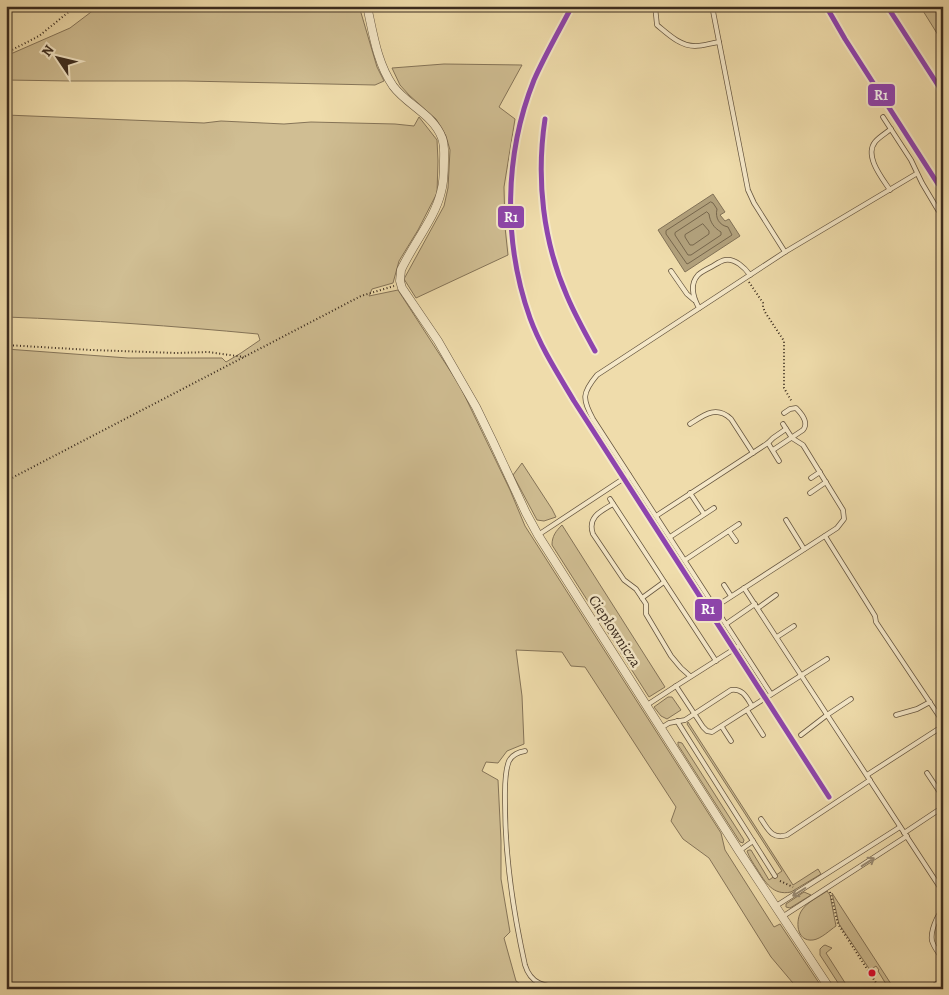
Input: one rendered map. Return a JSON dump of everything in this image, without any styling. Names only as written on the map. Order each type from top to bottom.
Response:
[{"type":"street","points":[[367,6],[378,52],[393,85],[434,125],[442,138],[444,148],[442,190],[438,203],[401,270],[401,280]]},
{"type":"street","name":"Ciepłownicza","points":[[401,280],[407,296],[438,341],[476,407],[538,535],[775,907],[830,989]]},
{"type":"lane","points":[[656,6],[658,25],[671,37],[693,46],[719,42]]},
{"type":"lane","points":[[712,6],[748,190],[754,204],[785,252]]},
{"type":"lane","points":[[883,117],[911,160],[916,174],[938,210],[943,215]]},
{"type":"lane","points":[[890,190],[872,161],[871,155],[874,143],[891,129]]},
{"type":"lane","points":[[770,694],[593,419],[586,405],[586,393],[597,375],[785,252],[916,174]]},
{"type":"lane","points":[[694,300],[694,282],[698,274],[722,261],[728,260],[745,268],[749,276]]},
{"type":"lane","points":[[671,271],[699,308]]},
{"type":"lane","points":[[773,450],[803,430],[806,424],[796,408],[784,413]]},
{"type":"lane","points":[[690,424],[706,414],[720,412],[726,414],[753,453]]},
{"type":"lane","points":[[715,607],[824,536],[841,524],[844,519],[845,514],[843,510],[803,445],[792,438],[783,424]]},
{"type":"lane","points":[[656,516],[768,443],[786,429]]},
{"type":"lane","points":[[768,443],[779,461]]},
{"type":"lane","points":[[811,478],[820,472]]},
{"type":"lane","points":[[538,535],[629,475]]},
{"type":"lane","points":[[810,493],[826,482]]},
{"type":"lane","points":[[690,493],[704,514]]},
{"type":"lane","points":[[610,499],[716,661]]},
{"type":"lane","points":[[613,504],[595,517],[592,530],[624,580],[636,589],[646,604],[646,614],[671,656],[690,676]]},
{"type":"lane","points":[[670,537],[714,508]]},
{"type":"lane","points":[[786,520],[804,549]]},
{"type":"lane","points":[[685,560],[740,524]]},
{"type":"lane","points":[[729,531],[736,541]]},
{"type":"lane","points":[[824,536],[872,611],[876,622],[943,722]]},
{"type":"lane","points":[[642,598],[664,582]]},
{"type":"lane","points":[[724,585],[731,596]]},
{"type":"lane","points":[[744,588],[943,892]]},
{"type":"lane","points":[[726,624],[776,595]]},
{"type":"lane","points":[[777,637],[794,626]]},
{"type":"lane","points":[[646,706],[739,646]]},
{"type":"lane","points":[[676,686],[703,727],[707,731],[712,732],[827,659]]},
{"type":"lane","points":[[662,728],[669,723],[685,720],[725,693],[735,689],[746,696],[752,706]]},
{"type":"lane","points":[[801,735],[851,700]]},
{"type":"lane","points":[[896,715],[917,709],[930,702]]},
{"type":"lane","points":[[747,710],[763,735]]},
{"type":"lane","points":[[677,721],[775,876]]},
{"type":"lane","points":[[722,726],[731,741]]},
{"type":"lane","points":[[867,775],[943,726]]},
{"type":"lane","points":[[525,751],[511,758],[505,788],[507,855],[515,914],[527,972],[539,983],[570,989]]},
{"type":"lane","points":[[927,773],[943,797]]},
{"type":"lane","points":[[761,818],[772,833],[779,837],[783,836],[834,805],[870,780]]},
{"type":"lane","points":[[782,917],[906,835],[943,807]]},
{"type":"lane","points":[[775,907],[900,827]]},
{"type":"lane","points":[[739,851],[753,841]]},
{"type":"lane","points":[[943,909],[934,928],[932,942],[943,959]]},
{"type":"lane","points":[[933,986],[943,980]]},
{"type":"path","points":[[6,53],[39,36],[76,6]]},
{"type":"path","points":[[749,276],[765,312],[784,341],[784,388],[796,408]]},
{"type":"path","points":[[6,481],[361,296],[401,280]]},
{"type":"path","points":[[6,345],[177,353],[208,352],[244,357]]},
{"type":"path","points":[[775,876],[783,883],[798,889]]},
{"type":"path","points":[[831,891],[838,924],[880,989]]},
{"type":"shaded area","points":[[99,6],[359,6],[377,67],[384,81],[375,85],[6,80],[6,56],[70,28]]},
{"type":"shaded area","points":[[920,6],[943,6],[943,43]]},
{"type":"shaded area","points":[[444,64],[522,65],[499,107],[515,119],[504,187],[508,255],[416,298],[404,279],[444,206],[448,188],[450,150],[446,136],[436,119],[400,85],[392,68]]},
{"type":"shaded area","points":[[6,115],[204,123],[221,121],[284,124],[311,122],[414,126],[419,117],[437,140],[437,193],[399,261],[393,283],[372,289],[369,296],[398,290],[460,386],[510,490],[525,526],[721,833],[725,850],[774,927],[780,924],[823,989],[798,989],[771,957],[709,858],[683,839],[671,821],[676,807],[585,667],[571,666],[562,652],[516,650],[522,696],[524,744],[507,751],[498,763],[486,762],[482,771],[498,780],[501,879],[510,932],[504,938],[516,981],[528,989],[6,989],[6,349],[128,358],[222,358],[226,362],[260,340],[258,334],[226,331],[6,317]]},
{"type":"shaded area","points":[[522,463],[556,517],[544,521],[537,520],[513,475]]},
{"type":"shaded area","points":[[562,525],[665,687],[649,697],[552,545],[555,534]]},
{"type":"shaded area","points":[[668,697],[672,697],[681,710],[667,719],[661,716],[654,707]]},
{"type":"shaded area","points":[[688,722],[793,885],[818,869],[821,874],[791,892],[779,892],[770,887],[747,851],[751,850],[769,880],[782,871],[687,724]]},
{"type":"shaded area","points":[[678,742],[682,743],[744,840],[743,843],[740,842],[678,745]]},
{"type":"shaded area","points":[[827,891],[830,895],[836,926],[819,938],[807,940],[803,938],[798,930],[800,914],[807,904]]},
{"type":"shaded area","points":[[804,892],[811,895],[790,908],[786,907],[786,904]]},
{"type":"shaded area","points":[[832,893],[893,987],[889,989],[876,966],[870,970],[839,924]]},
{"type":"shaded area","points":[[825,945],[832,948],[826,953],[849,989],[842,989],[820,955],[820,949]]},
{"type":"water","points":[[713,194],[725,212],[720,215],[725,221],[729,219],[740,236],[685,272],[658,230]]},
{"type":"transit line","name":"R1","points":[[572,6],[534,80],[524,109],[512,168],[511,229],[521,289],[530,318],[556,371],[574,401],[829,797]]},
{"type":"transit line","name":"R1","points":[[826,6],[938,184]]},
{"type":"transit line","name":"R1","points":[[887,6],[943,93]]},
{"type":"transit line","name":"R1","points":[[545,119],[541,164],[547,232],[552,254],[567,296],[595,351]]}]
